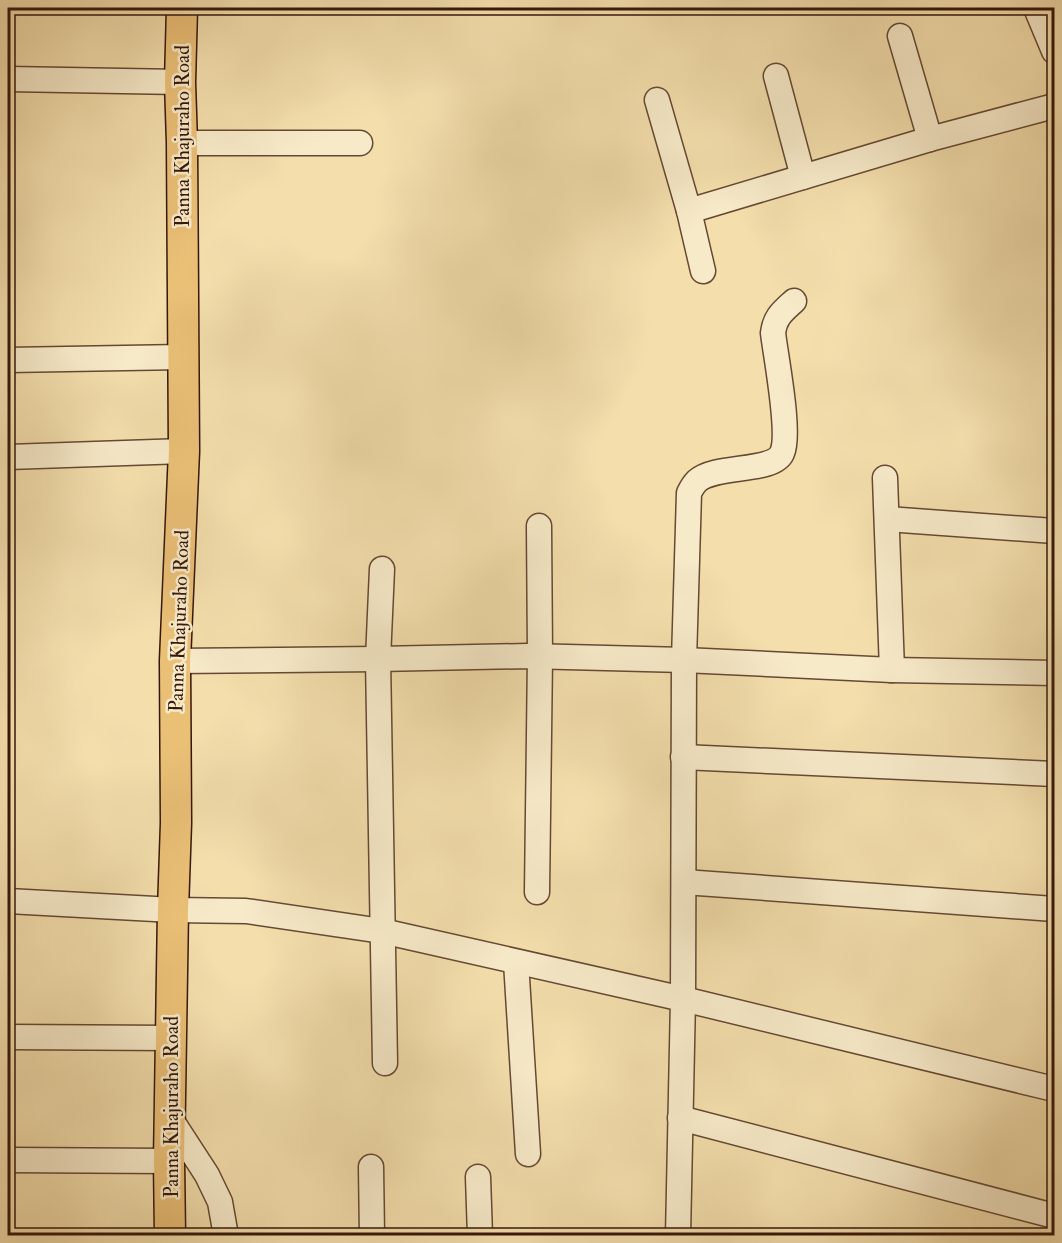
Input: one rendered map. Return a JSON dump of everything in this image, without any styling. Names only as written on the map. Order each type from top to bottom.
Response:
[{"type":"main road","name":"Panna Khajuraho Road","points":[[170,1236],[176,661],[184,451],[180,82],[182,8]]},
{"type":"street","points":[[1036,8],[1054,51]]},
{"type":"street","points":[[900,36],[930,139]]},
{"type":"street","points":[[776,76],[803,177]]},
{"type":"street","points":[[8,79],[180,82]]},
{"type":"street","points":[[657,100],[689,211],[703,271]]},
{"type":"street","points":[[689,211],[930,139],[1054,106]]},
{"type":"street","points":[[182,143],[360,143]]},
{"type":"street","points":[[678,1236],[683,999],[684,660],[689,493],[696,482],[710,474],[772,463],[782,455],[785,446],[785,421],[773,333],[775,321],[794,301]]},
{"type":"street","points":[[8,360],[183,357]]},
{"type":"street","points":[[8,457],[184,451]]},
{"type":"street","points":[[885,478],[892,670]]},
{"type":"street","points":[[887,519],[1054,531]]},
{"type":"street","points":[[537,892],[539,526]]},
{"type":"street","points":[[382,568],[378,659],[385,1063]]},
{"type":"street","points":[[176,661],[540,656],[892,670],[1054,673]]},
{"type":"street","points":[[683,758],[1054,774]]},
{"type":"street","points":[[684,882],[1054,909]]},
{"type":"street","points":[[8,901],[173,910],[246,911],[382,932],[683,999],[1054,1089]]},
{"type":"street","points":[[516,962],[528,1154]]},
{"type":"street","points":[[8,1037],[171,1038]]},
{"type":"street","points":[[170,1118],[207,1175],[220,1202],[226,1236]]},
{"type":"street","points":[[680,1118],[1054,1216]]},
{"type":"street","points":[[8,1160],[169,1161]]},
{"type":"street","points":[[371,1167],[372,1236]]},
{"type":"street","points":[[478,1177],[480,1236]]}]
